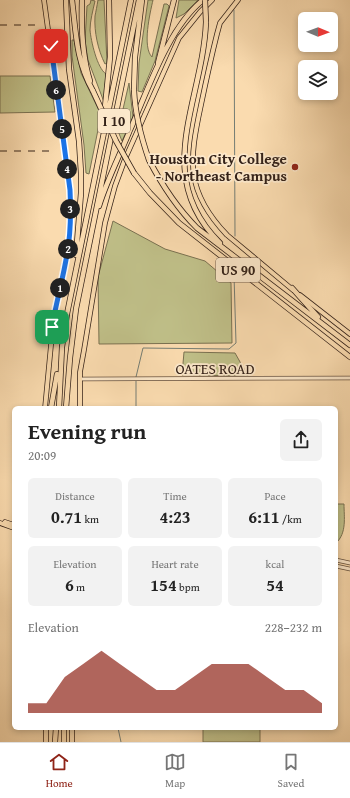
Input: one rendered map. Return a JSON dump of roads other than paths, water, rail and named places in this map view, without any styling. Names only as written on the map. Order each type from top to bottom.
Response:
[{"type":"highway","points":[[66,0],[69,69],[79,141],[81,173],[80,210],[74,279]]},
{"type":"highway","points":[[72,0],[76,42],[79,56],[88,79]]},
{"type":"highway","points":[[101,144],[110,69],[109,0]]},
{"type":"highway","name":"I 10","points":[[58,406],[62,347],[74,279],[131,0]]},
{"type":"highway","name":"I 10","points":[[68,406],[68,381],[75,314],[140,0]]},
{"type":"highway","name":"US 90","points":[[140,0],[134,90],[137,118],[149,160],[164,187],[184,214],[202,232],[350,345]]},
{"type":"highway","points":[[153,78],[174,0]]},
{"type":"highway","points":[[90,242],[99,207],[108,182],[153,78],[178,28],[191,11],[204,0]]},
{"type":"highway","points":[[204,0],[206,22],[203,52],[186,134],[183,158],[184,168],[189,194],[197,215],[217,240],[236,258]]},
{"type":"highway","name":"US 90","points":[[82,2],[83,54],[88,79],[116,141],[134,173],[150,193],[179,223],[350,357]]},
{"type":"highway","points":[[292,288],[326,326]]},
{"type":"highway","points":[[51,406],[62,347]]},
{"type":"highway","points":[[55,742],[56,730]]},
{"type":"highway","points":[[64,730],[64,742]]},
{"type":"highway","points":[[72,730],[72,742]]},
{"type":"main road","points":[[44,0],[68,179],[70,206],[69,241],[53,324],[45,406]]},
{"type":"main road","points":[[80,406],[80,379],[84,350],[106,223],[115,186],[125,159],[179,38],[212,0]]},
{"type":"main road","points":[[238,0],[220,23],[217,34],[192,155],[194,178],[205,207],[227,235],[350,334]]},
{"type":"main road","points":[[0,522],[12,525]]},
{"type":"main road","points":[[0,522],[12,527]]},
{"type":"main road","points":[[46,730],[46,742]]},
{"type":"street","name":"OATES ROAD","points":[[80,379],[350,378]]},
{"type":"street","points":[[338,560],[350,563]]},
{"type":"street","points":[[338,566],[350,569]]},
{"type":"waterway","points":[[234,10],[235,236]]},
{"type":"waterway","points":[[136,377],[143,348],[229,349],[236,343],[234,275]]},
{"type":"waterway","points":[[136,381],[136,406]]},
{"type":"waterway","points":[[118,730],[121,742]]},
{"type":"railway","points":[[0,25],[42,25]]},
{"type":"railway","points":[[0,151],[56,151]]},
{"type":"place","name":"Houston City College - Northeast Campus","points":[[295,167]]}]
